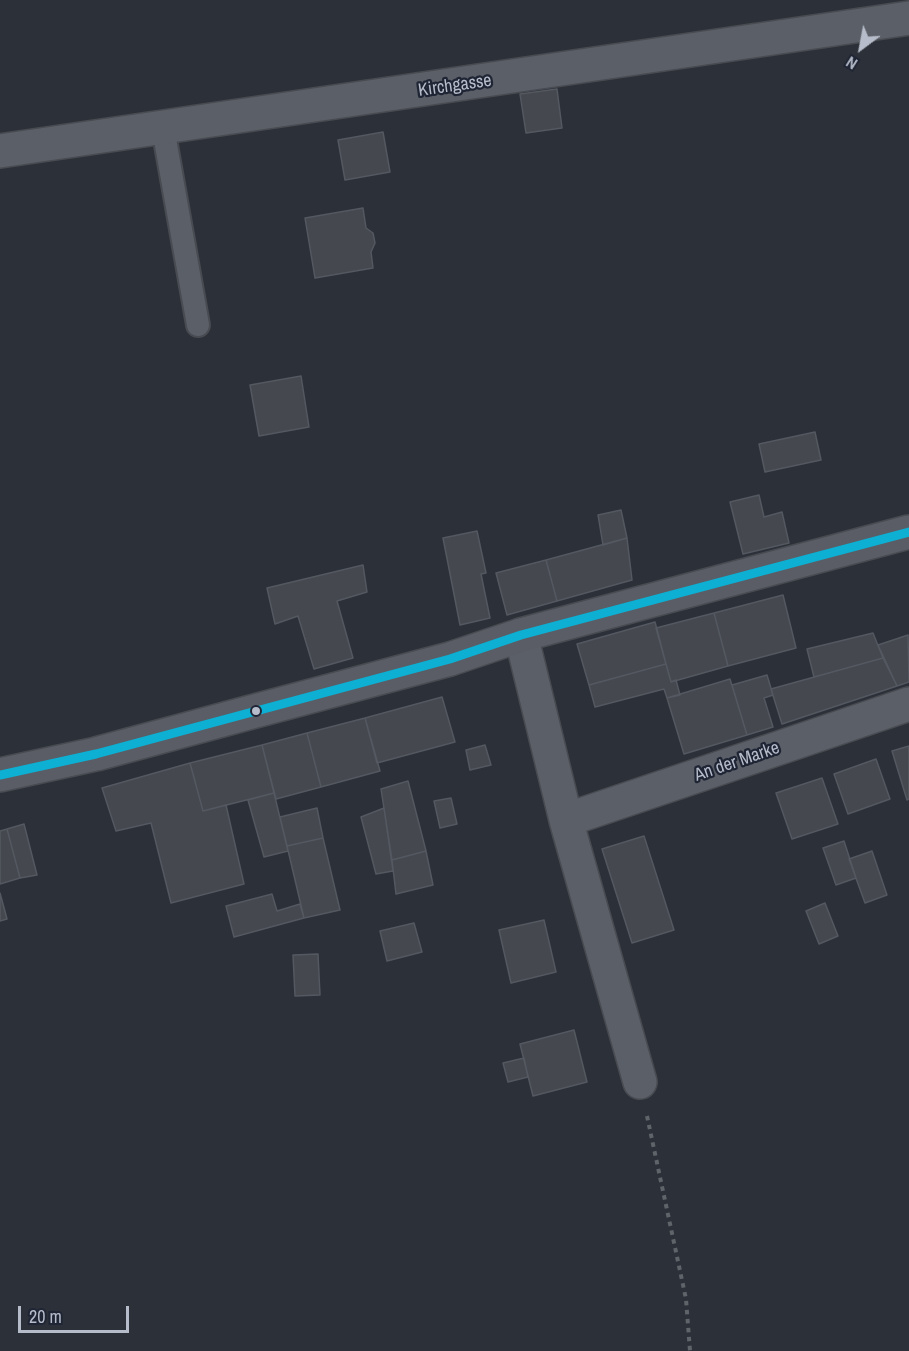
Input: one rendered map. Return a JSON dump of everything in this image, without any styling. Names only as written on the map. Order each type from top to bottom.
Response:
[{"type":"street","name":"Kirchgasse","points":[[0,151],[909,18]]},
{"type":"street","points":[[0,775],[96,754],[450,658],[521,635],[909,532]]},
{"type":"street","points":[[521,635],[566,820],[640,1082]]},
{"type":"street","name":"An der Marke","points":[[566,820],[909,704]]},
{"type":"lane","points":[[162,128],[198,325]]},
{"type":"path","points":[[640,1082],[686,1299],[690,1351]]},
{"type":"building","points":[[557,89],[562,128],[526,133],[520,94]]},
{"type":"building","points":[[383,132],[390,172],[345,180],[338,140]]},
{"type":"building","points":[[363,208],[366,228],[373,233],[375,243],[371,252],[373,268],[315,278],[305,218]]},
{"type":"building","points":[[301,376],[309,427],[259,436],[250,385]]},
{"type":"building","points":[[815,432],[821,460],[765,472],[759,444]]},
{"type":"building","points":[[759,495],[764,517],[782,512],[789,543],[743,554],[730,502]]},
{"type":"building","points":[[621,510],[627,538],[603,545],[598,515]]},
{"type":"building","points":[[477,531],[486,573],[481,574],[490,618],[460,625],[443,538]]},
{"type":"building","points":[[627,538],[632,580],[557,601],[546,560]]},
{"type":"building","points":[[546,560],[557,601],[507,615],[496,573]]},
{"type":"building","points":[[363,565],[367,592],[337,601],[353,658],[314,669],[298,616],[275,624],[267,588]]},
{"type":"building","points":[[783,595],[796,648],[728,666],[714,613]]},
{"type":"building","points":[[714,613],[728,666],[671,682],[656,628]]},
{"type":"building","points":[[655,622],[666,664],[589,685],[577,644]]},
{"type":"building","points":[[873,633],[883,658],[814,677],[807,649]]},
{"type":"building","points":[[908,635],[909,682],[897,686],[878,645]]},
{"type":"building","points":[[883,658],[897,686],[782,724],[771,689]]},
{"type":"building","points":[[666,664],[671,682],[676,680],[680,695],[667,698],[664,689],[595,707],[589,685]]},
{"type":"building","points":[[767,675],[773,695],[764,698],[773,727],[747,735],[732,685]]},
{"type":"building","points":[[730,679],[747,735],[684,754],[667,698]]},
{"type":"building","points":[[442,697],[455,742],[377,763],[365,718]]},
{"type":"building","points":[[365,718],[380,771],[321,787],[307,733]]},
{"type":"building","points":[[307,733],[321,787],[276,799],[262,745]]},
{"type":"building","points":[[262,745],[274,793],[203,811],[190,763]]},
{"type":"building","points":[[485,745],[491,765],[470,770],[466,750]]},
{"type":"building","points":[[909,746],[909,799],[907,800],[892,751]]},
{"type":"building","points":[[876,759],[890,799],[848,814],[834,774]]},
{"type":"building","points":[[190,763],[203,811],[226,805],[244,884],[171,903],[151,823],[116,831],[102,788]]},
{"type":"building","points":[[822,778],[838,824],[792,839],[776,793]]},
{"type":"building","points":[[408,781],[426,851],[392,860],[381,789]]},
{"type":"building","points":[[274,793],[288,851],[264,857],[248,800]]},
{"type":"building","points":[[451,798],[457,824],[440,828],[434,801]]},
{"type":"building","points":[[317,808],[323,838],[287,846],[280,817]]},
{"type":"building","points":[[384,808],[393,871],[376,874],[361,817]]},
{"type":"building","points":[[24,824],[37,875],[20,878],[7,829]]},
{"type":"building","points":[[7,829],[20,878],[0,884],[0,831]]},
{"type":"building","points":[[644,836],[674,930],[632,943],[602,849]]},
{"type":"building","points":[[323,838],[340,910],[304,918],[287,846]]},
{"type":"building","points":[[844,841],[856,878],[836,885],[823,848]]},
{"type":"building","points":[[426,851],[433,885],[396,894],[392,860]]},
{"type":"building","points":[[872,851],[887,895],[865,903],[849,859]]},
{"type":"building","points":[[0,893],[7,919],[0,921]]},
{"type":"building","points":[[272,894],[277,911],[300,904],[304,918],[234,937],[226,906]]},
{"type":"building","points":[[825,903],[838,936],[819,944],[806,911]]},
{"type":"building","points":[[544,920],[556,972],[511,983],[499,930]]},
{"type":"building","points":[[414,923],[422,952],[387,961],[380,931]]},
{"type":"building","points":[[318,954],[320,995],[295,996],[293,955]]},
{"type":"building","points":[[574,1030],[587,1082],[533,1096],[520,1044]]},
{"type":"building","points":[[524,1058],[528,1077],[508,1082],[503,1063]]},
{"type":"transit line","points":[[0,775],[96,754],[450,659],[521,635],[909,532]]}]
